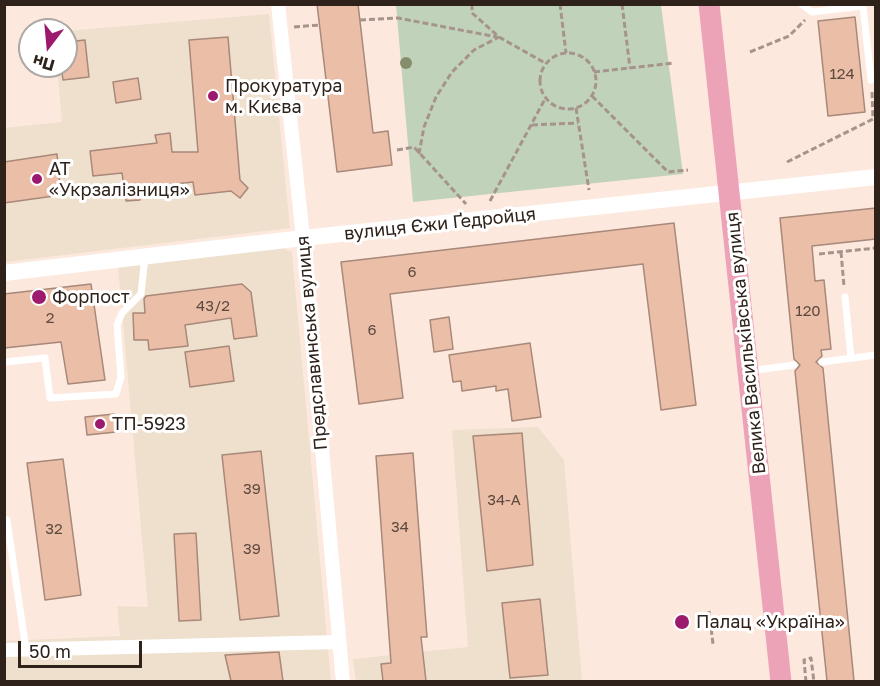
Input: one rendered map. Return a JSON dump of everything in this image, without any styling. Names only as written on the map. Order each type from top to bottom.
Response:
[{"type":"main road","name":"Велика Васильківська вулиця","points":[[709,4],[781,681]]},
{"type":"street","name":"Предславинська вулиця","points":[[278,4],[303,238],[343,681]]},
{"type":"street","name":"вулиця Єжи Ґедройця","points":[[4,273],[303,238],[730,195],[876,177]]},
{"type":"street","points":[[4,650],[338,642]]},
{"type":"lane","points":[[801,4],[812,12],[862,6],[871,80]]},
{"type":"lane","points":[[4,362],[45,358],[50,398],[116,394],[121,377],[117,325],[122,313],[141,294],[145,256]]},
{"type":"lane","points":[[845,297],[851,358]]},
{"type":"lane","points":[[822,362],[876,355]]},
{"type":"lane","points":[[749,371],[794,365]]},
{"type":"lane","points":[[7,520],[26,650]]},
{"type":"path","points":[[472,4],[472,13],[499,37],[545,63]]},
{"type":"path","points":[[560,4],[566,53]]},
{"type":"path","points":[[622,4],[630,68]]},
{"type":"path","points":[[750,52],[789,36],[812,12]]},
{"type":"path","points":[[360,20],[398,18],[499,37]]},
{"type":"path","points":[[280,29],[320,25]]},
{"type":"path","points":[[419,154],[424,127],[436,97],[452,72],[474,50],[499,37]]},
{"type":"path","points":[[566,53],[580,56],[594,72],[595,88],[592,96],[576,108],[559,108],[545,99],[539,81],[545,63],[558,54],[566,53]]},
{"type":"path","points":[[594,72],[674,63]]},
{"type":"path","points":[[787,162],[874,118],[871,80]]},
{"type":"path","points":[[592,96],[668,172],[688,170]]},
{"type":"path","points":[[489,202],[545,99]]},
{"type":"path","points":[[576,108],[589,190]]},
{"type":"path","points":[[531,125],[578,123]]},
{"type":"path","points":[[398,150],[414,147],[466,204]]},
{"type":"path","points":[[819,254],[876,248]]},
{"type":"path","points":[[841,252],[845,297]]},
{"type":"path","points":[[709,611],[713,644]]},
{"type":"path","points":[[806,681],[804,660],[811,658],[814,681]]},
{"type":"shaded area","points":[[269,14],[290,228],[5,262],[4,128],[62,122],[58,78],[78,78],[78,30]]},
{"type":"shaded area","points":[[283,248],[292,252],[331,681],[5,681],[4,641],[120,636],[117,606],[148,607],[118,266]]},
{"type":"shaded area","points":[[538,427],[564,460],[582,681],[356,681],[353,659],[468,647],[452,430]]},
{"type":"green space","points":[[396,5],[661,5],[683,174],[413,202]]},
{"type":"building","points":[[317,4],[358,4],[373,133],[388,131],[392,165],[337,172]]},
{"type":"building","points":[[855,17],[865,112],[828,116],[818,21]]},
{"type":"building","name":"Прокуратура м. Києва","points":[[228,37],[240,180],[248,188],[240,198],[231,191],[195,195],[193,182],[139,188],[140,200],[126,201],[122,173],[93,176],[90,151],[157,143],[155,135],[170,133],[172,152],[198,152],[189,40]]},
{"type":"building","points":[[85,40],[89,77],[63,80],[63,78],[78,78],[78,41]]},
{"type":"building","points":[[138,78],[141,99],[116,103],[113,82]]},
{"type":"building","name":"АТ «Укрзалізниця»","points":[[57,154],[61,195],[4,203],[4,162]]},
{"type":"building","points":[[876,208],[876,239],[812,246],[815,281],[824,280],[831,349],[821,350],[822,356],[816,362],[823,368],[854,681],[827,681],[795,371],[800,365],[794,359],[780,218]]},
{"type":"building","points":[[674,223],[696,405],[661,410],[643,264],[390,294],[403,398],[359,404],[341,262]]},
{"type":"building","points":[[91,284],[105,380],[68,384],[61,342],[4,348],[4,294]]},
{"type":"building","points":[[242,284],[251,292],[257,336],[234,339],[231,318],[185,325],[188,346],[149,350],[148,340],[134,340],[133,313],[145,313],[144,299],[146,296]]},
{"type":"building","points":[[449,317],[453,349],[434,352],[430,320]]},
{"type":"building","points":[[530,343],[541,417],[512,421],[508,389],[496,391],[496,386],[462,391],[461,381],[453,382],[449,355]]},
{"type":"building","points":[[229,346],[234,381],[190,387],[185,352]]},
{"type":"building","name":"ТП-5923","points":[[114,414],[116,432],[87,435],[85,417]]},
{"type":"building","points":[[522,433],[533,565],[487,571],[473,436]]},
{"type":"building","points":[[261,451],[279,616],[240,620],[222,455]]},
{"type":"building","points":[[413,453],[427,637],[421,637],[426,681],[383,681],[381,664],[391,663],[376,456]]},
{"type":"building","points":[[63,459],[81,595],[45,600],[27,463]]},
{"type":"building","points":[[196,533],[201,620],[179,621],[174,534]]},
{"type":"building","points":[[540,599],[548,675],[510,678],[502,603]]},
{"type":"building","points":[[279,652],[283,681],[231,681],[225,655]]},
{"type":"place","name":"Прокуратура м. Києва","points":[[213,96]]},
{"type":"place","name":"АТ «Укрзалізниця»","points":[[37,179]]},
{"type":"place","name":"Форпост","points":[[39,297]]},
{"type":"place","name":"ТП-5923","points":[[100,424]]},
{"type":"place","name":"Палац «Україна»","points":[[682,622]]}]
